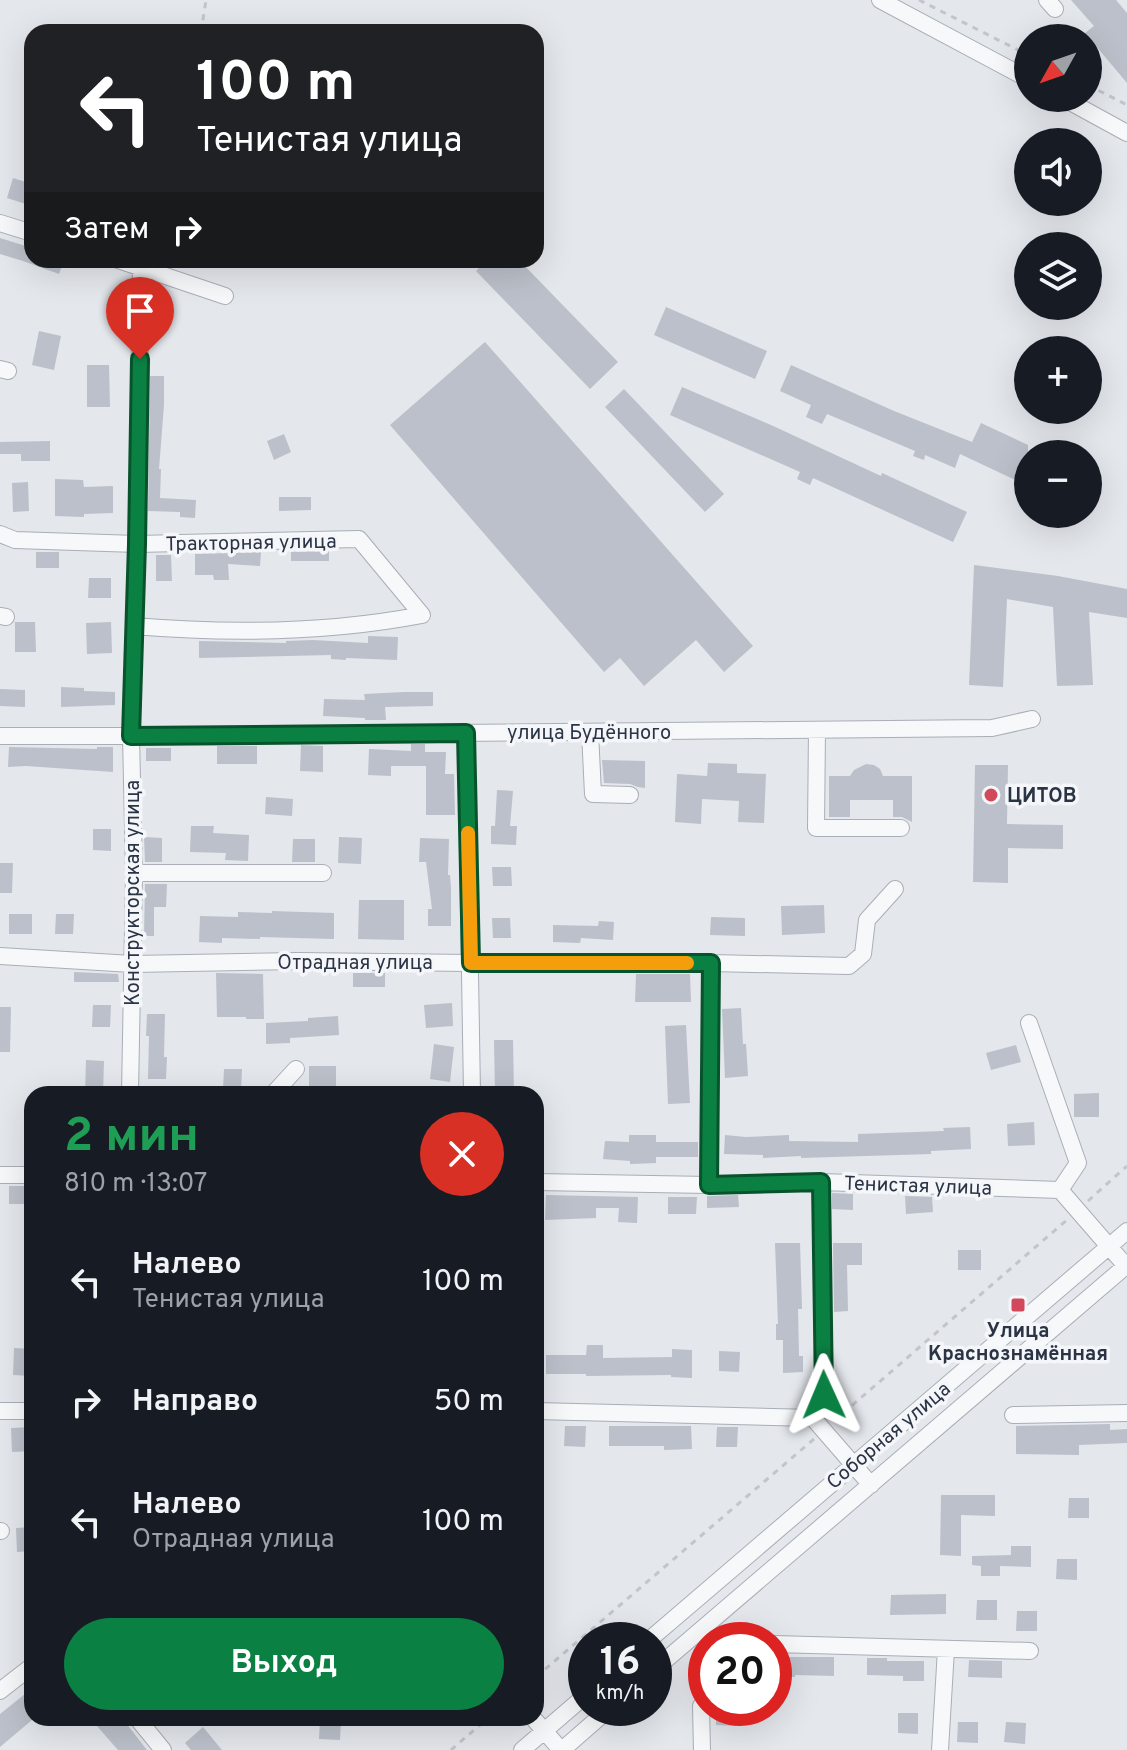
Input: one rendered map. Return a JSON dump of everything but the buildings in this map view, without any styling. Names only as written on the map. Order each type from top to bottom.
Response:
[{"type":"street","points":[[892,2],[1014,71]]},
{"type":"street","points":[[1089,112],[1127,133]]},
{"type":"street","points":[[0,223],[24,230]]},
{"type":"street","name":"Конструкторская улица","points":[[130,1086],[134,873],[131,736],[143,268]]},
{"type":"street","points":[[153,268],[225,296]]},
{"type":"street","name":"Тракторная улица","points":[[0,534],[15,540],[137,544],[359,539],[422,615],[375,624],[254,631],[134,626]]},
{"type":"street","name":"улица Будённого","points":[[0,736],[992,728],[1032,719]]},
{"type":"street","points":[[817,730],[816,828],[901,828]]},
{"type":"street","points":[[590,732],[593,794],[630,795]]},
{"type":"street","points":[[466,733],[472,1086]]},
{"type":"street","points":[[134,873],[323,873]]},
{"type":"street","name":"Отрадная улица","points":[[0,956],[132,964],[297,961],[849,966],[863,954],[867,920],[895,889]]},
{"type":"street","points":[[709,1185],[711,963]]},
{"type":"street","points":[[1029,1023],[1078,1163],[1060,1190],[1126,1265]]},
{"type":"street","points":[[280,1086],[296,1069]]},
{"type":"street","points":[[0,1175],[24,1175]]},
{"type":"street","name":"Тенистая улица","points":[[544,1182],[709,1185],[821,1182],[1060,1190]]},
{"type":"street","points":[[813,1418],[824,1395],[821,1182]]},
{"type":"street","name":"Соборная улица","points":[[670,1622],[1127,1231]]},
{"type":"street","name":"Соборная улица","points":[[672,1655],[1126,1265]]},
{"type":"street","points":[[0,1411],[24,1411]]},
{"type":"street","points":[[544,1411],[813,1418],[871,1485]]},
{"type":"street","points":[[1013,1415],[1127,1413]]},
{"type":"street","points":[[792,1645],[1030,1651]]},
{"type":"street","points":[[940,1750],[946,1649]]},
{"type":"street","points":[[0,1691],[24,1672]]},
{"type":"street","points":[[544,1721],[568,1706]]},
{"type":"street","points":[[144,1726],[163,1750]]},
{"type":"street","points":[[522,1750],[538,1726]]},
{"type":"street","points":[[541,1726],[562,1750],[589,1726]]},
{"type":"street","points":[[701,1726],[702,1750]]},
{"type":"path","points":[[202,24],[206,0]]},
{"type":"path","points":[[919,0],[1014,48]]},
{"type":"path","points":[[1102,92],[1127,105]]},
{"type":"path","points":[[451,1750],[479,1726]]},
{"type":"slow traffic","points":[[468,833],[471,963],[687,963]]},
{"type":"place","name":"ЦИТОВ","points":[[991,795]]},
{"type":"place","name":"Улица Краснознамённая","points":[[1018,1305]]},
{"type":"route","points":[[140,359],[131,736],[466,733],[471,963],[711,963],[709,1185],[821,1182],[824,1395]]}]
